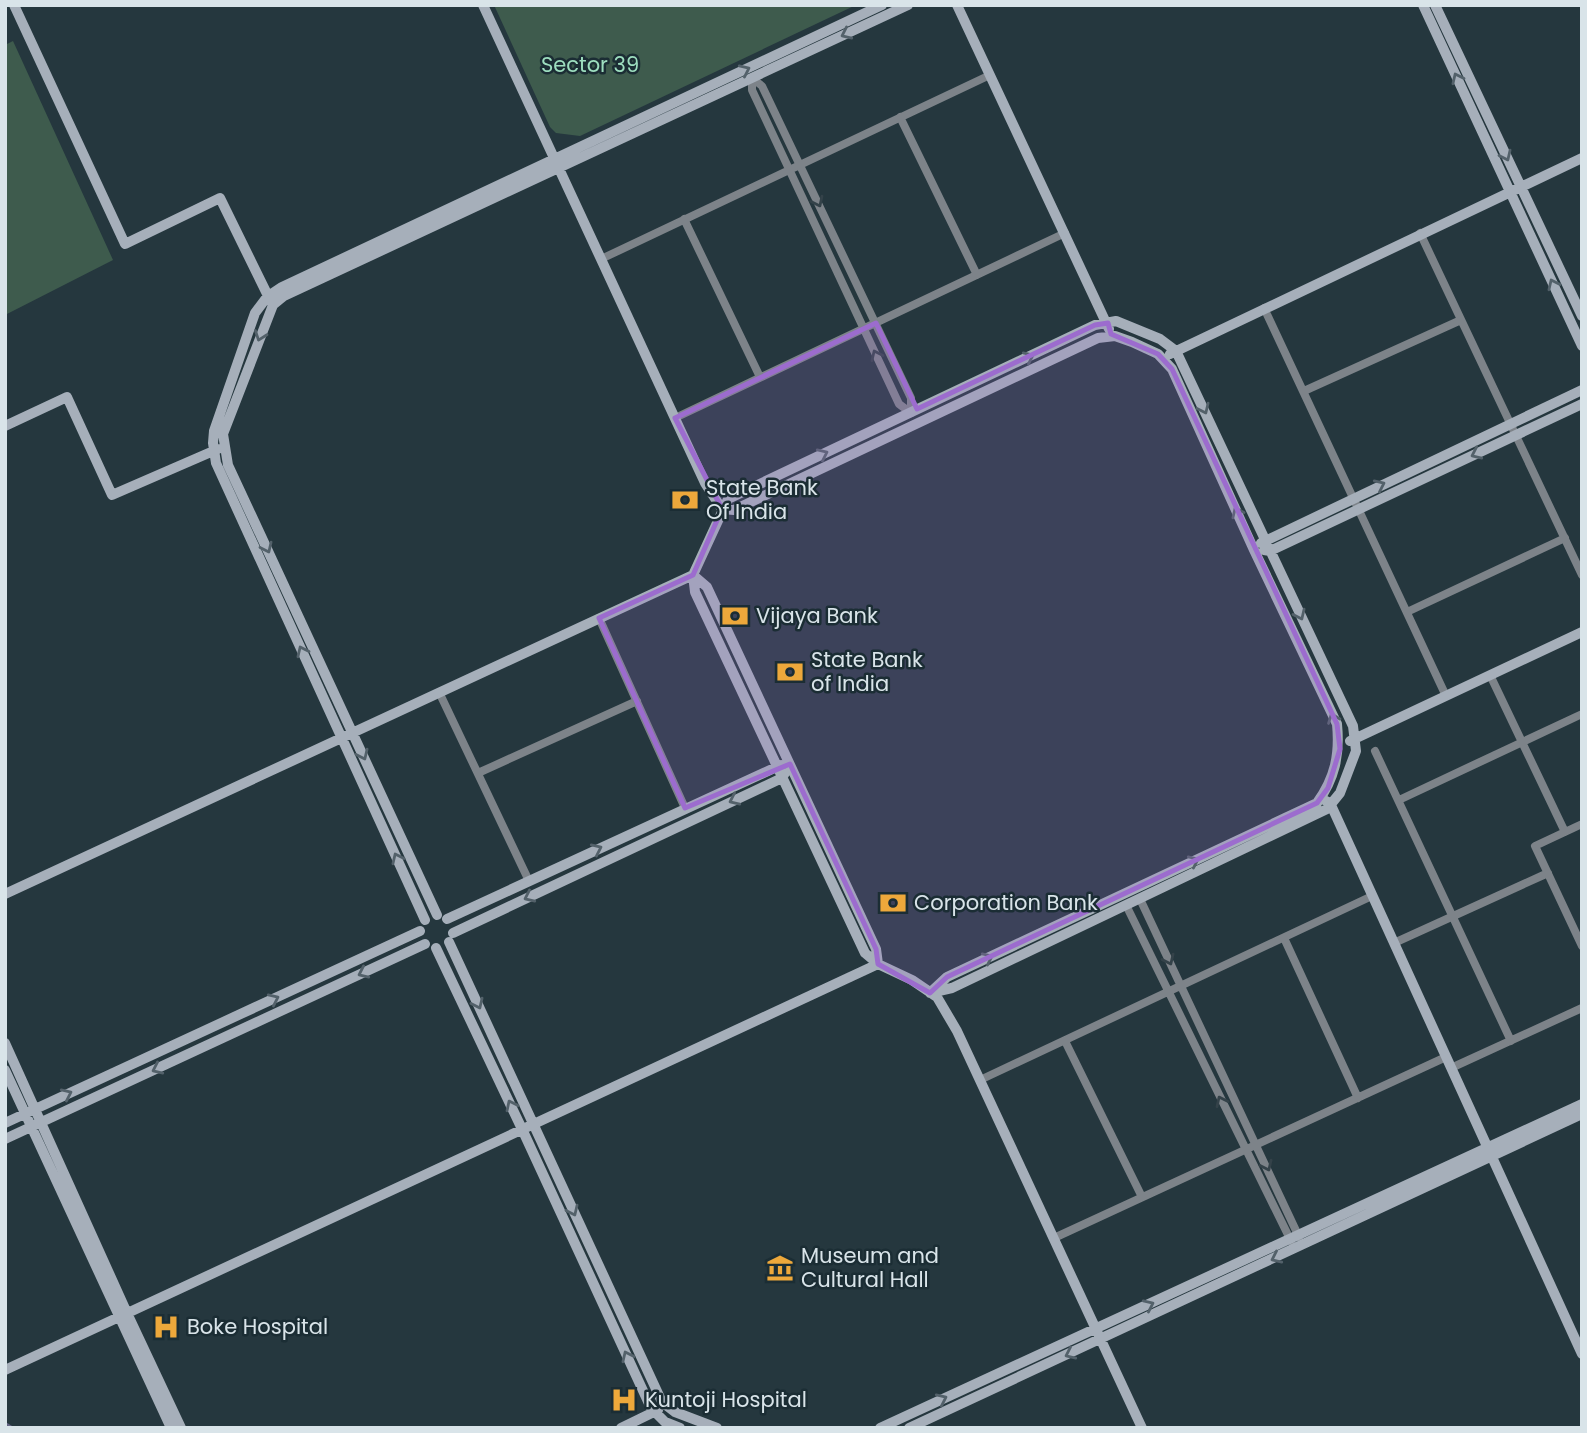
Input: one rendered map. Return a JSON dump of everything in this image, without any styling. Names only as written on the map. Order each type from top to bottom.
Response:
[{"type":"street","points":[[15,5],[125,244],[220,198],[270,301]]},
{"type":"street","points":[[483,5],[705,484],[722,509]]},
{"type":"street","points":[[556,164],[882,5]]},
{"type":"street","points":[[680,1428],[665,1422],[654,1411],[528,1126],[451,937],[452,926],[442,917],[347,735],[222,475],[214,431],[255,313],[282,287],[752,78],[908,5]]},
{"type":"street","points":[[957,5],[1108,323],[1111,336]]},
{"type":"street","points":[[1423,5],[1582,346]]},
{"type":"street","points":[[1435,5],[1582,316]]},
{"type":"street","points":[[601,259],[990,75]]},
{"type":"street","points":[[752,78],[762,86],[912,398],[911,413]]},
{"type":"street","points":[[752,78],[752,90],[899,404],[911,413]]},
{"type":"street","points":[[901,117],[977,275]]},
{"type":"street","points":[[1162,358],[1582,158]]},
{"type":"street","points":[[684,219],[760,377]]},
{"type":"street","points":[[675,418],[1065,233]]},
{"type":"street","points":[[1420,233],[1582,575]]},
{"type":"street","points":[[1264,308],[1446,696]]},
{"type":"street","points":[[1304,391],[1461,320]]},
{"type":"street","points":[[930,993],[952,988],[1327,809],[1340,793],[1356,751],[1353,726],[1176,351],[1160,339],[1115,321],[1095,326],[729,499],[693,575],[695,592],[864,953],[878,964],[912,980],[930,993],[937,998],[957,1031],[1142,1428]]},
{"type":"street","points":[[722,509],[734,510],[1098,338],[1111,336],[1132,342],[1158,354],[1172,369],[1337,724],[1340,746],[1328,788],[1317,803],[947,977],[930,993]]},
{"type":"street","points":[[1254,550],[1265,540],[1582,390]]},
{"type":"street","points":[[5,426],[67,397],[113,495],[219,448]]},
{"type":"street","points":[[1254,550],[1270,551],[1582,404]]},
{"type":"street","points":[[1407,612],[1564,538]]},
{"type":"street","points":[[5,894],[693,575]]},
{"type":"street","points":[[693,575],[706,587],[876,948],[878,964]]},
{"type":"street","points":[[599,618],[685,808]]},
{"type":"street","points":[[1340,746],[1582,632]]},
{"type":"street","points":[[1490,675],[1564,832]]},
{"type":"street","points":[[439,692],[529,881]]},
{"type":"street","points":[[478,773],[637,701]]},
{"type":"street","points":[[1399,800],[1582,714]]},
{"type":"street","points":[[5,1123],[420,931],[425,920],[347,735]]},
{"type":"street","points":[[1376,751],[1511,1041]]},
{"type":"street","points":[[425,920],[442,917],[529,881],[777,765],[790,764]]},
{"type":"street","points":[[5,1139],[451,937],[782,778],[790,764]]},
{"type":"street","points":[[1322,796],[1331,805],[1582,1354]]},
{"type":"street","points":[[1582,824],[1535,846],[1582,946]]},
{"type":"street","points":[[1394,943],[1548,873]]},
{"type":"street","points":[[980,1080],[1372,896]]},
{"type":"street","points":[[1140,899],[1257,1145],[1296,1241]]},
{"type":"street","points":[[1126,905],[1245,1150],[1296,1241]]},
{"type":"street","points":[[420,931],[528,1126],[662,1402],[675,1412],[717,1428]]},
{"type":"street","points":[[1284,938],[1358,1098]]},
{"type":"street","points":[[5,1370],[878,964]]},
{"type":"street","points":[[1054,1238],[1358,1098],[1511,1041],[1582,1008]]},
{"type":"street","points":[[1065,1041],[1142,1197]]},
{"type":"street","points":[[5,1043],[31,1111],[171,1428]]},
{"type":"street","points":[[5,1070],[31,1111]]},
{"type":"street","points":[[1490,1152],[1582,1104]]},
{"type":"street","points":[[909,1428],[1296,1241],[1490,1152],[1582,1114]]},
{"type":"street","points":[[123,1315],[181,1428]]},
{"type":"street","points":[[880,1428],[1099,1334]]},
{"type":"street","points":[[621,1428],[667,1405]]},
{"type":"highlighted area","points":[[876,323],[917,409],[1095,325],[1108,323],[1111,334],[1158,354],[1172,369],[1337,724],[1340,749],[1328,788],[1317,803],[947,977],[930,993],[878,964],[876,949],[790,764],[685,808],[599,618],[693,575],[722,509],[675,418]]},
{"type":"green space","name":"Sector 39","points":[[494,5],[856,5],[580,136],[556,133],[550,127]]},
{"type":"green space","points":[[13,41],[113,260],[5,315],[5,45]]},
{"type":"waterway","points":[[5,1423],[13,1428]]},
{"type":"place","name":"State Bank Of India","points":[[685,500]]},
{"type":"place","name":"Vijaya Bank","points":[[735,616]]},
{"type":"place","name":"State Bank of India","points":[[790,672]]},
{"type":"place","name":"Corporation Bank","points":[[893,903]]},
{"type":"place","name":"Museum and Cultural Hall","points":[[780,1268]]},
{"type":"place","name":"Boke Hospital","points":[[166,1327]]},
{"type":"place","name":"Kuntoji Hospital","points":[[624,1400]]}]
